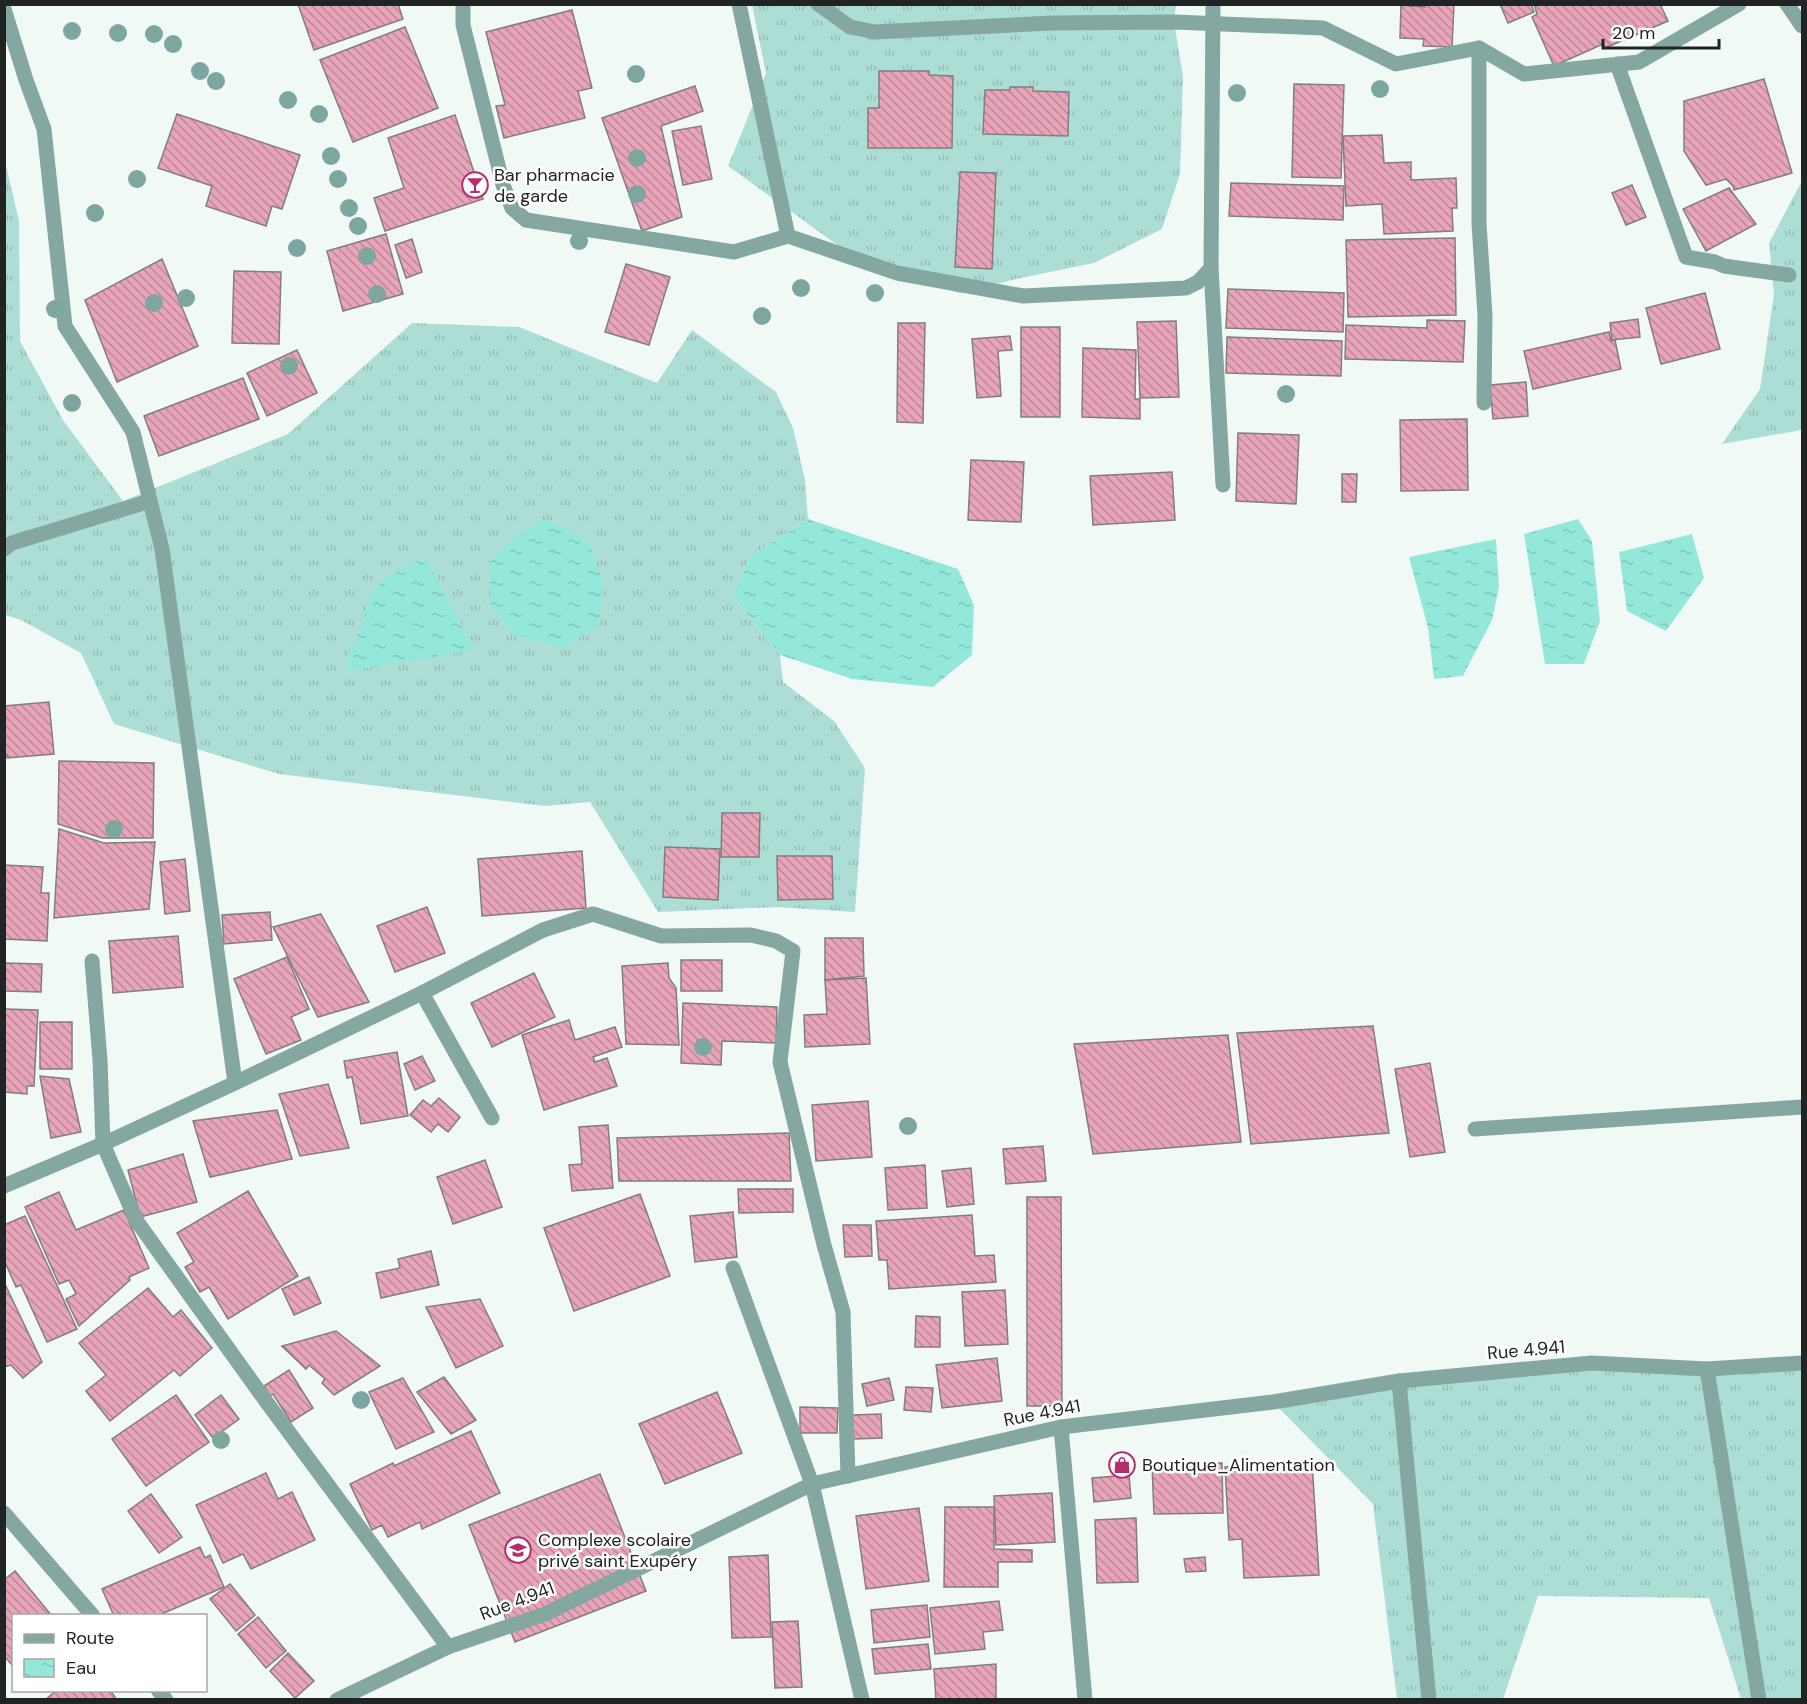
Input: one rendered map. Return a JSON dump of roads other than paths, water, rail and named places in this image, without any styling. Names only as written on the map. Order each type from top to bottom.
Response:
[{"type":"street","points":[[463,4],[463,25],[503,185],[512,208],[526,220],[734,252],[788,236],[897,273],[1023,296],[1186,288],[1198,282],[1211,268]]},
{"type":"street","points":[[739,4],[788,236]]},
{"type":"street","points":[[818,4],[850,27],[875,32],[1052,23],[1212,23],[1323,28],[1396,64],[1479,48],[1524,75],[1639,62],[1739,4]]},
{"type":"street","points":[[1214,4],[1211,268],[1223,485]]},
{"type":"street","points":[[1787,4],[1803,26]]},
{"type":"street","points":[[4,9],[44,129],[65,326],[133,432],[162,549],[235,1083]]},
{"type":"street","points":[[1479,48],[1479,224],[1485,315],[1484,403]]},
{"type":"street","points":[[1617,64],[1686,257],[1724,266],[1789,275]]},
{"type":"street","points":[[4,549],[12,543],[150,501]]},
{"type":"street","points":[[4,1186],[103,1144],[235,1083],[422,993],[543,930],[593,914],[661,936],[751,935],[776,941],[793,951],[780,1062],[824,1245],[843,1312],[848,1476]]},
{"type":"street","points":[[92,961],[100,1060],[103,1144],[136,1220],[447,1647]]},
{"type":"street","points":[[422,993],[492,1118]]},
{"type":"street","points":[[1475,1129],[1803,1107]]},
{"type":"street","points":[[733,1268],[812,1484],[862,1700]]},
{"type":"street","name":"Rue 4.941","points":[[338,1700],[447,1647],[544,1614],[812,1484],[1061,1427],[1272,1402],[1399,1381],[1593,1363],[1707,1369],[1803,1363]]},
{"type":"street","points":[[1707,1369],[1759,1700]]},
{"type":"street","points":[[1399,1381],[1429,1700]]},
{"type":"street","points":[[1061,1427],[1085,1700]]},
{"type":"street","points":[[4,1513],[91,1614]]},
{"type":"water","points":[[546,519],[588,540],[603,582],[599,625],[562,648],[515,635],[491,605],[489,561],[515,536]]},
{"type":"water","points":[[808,519],[958,569],[974,605],[972,655],[933,687],[852,679],[780,655],[732,596],[751,556]]},
{"type":"water","points":[[1578,519],[1592,541],[1600,621],[1584,664],[1545,664],[1524,534]]},
{"type":"water","points":[[1692,534],[1704,578],[1666,631],[1627,611],[1619,552]]},
{"type":"water","points":[[1496,539],[1499,587],[1492,620],[1463,676],[1434,679],[1428,628],[1409,557]]},
{"type":"water","points":[[425,557],[475,650],[348,671],[349,652],[361,628],[370,595],[386,577]]},
{"type":"place","name":"Bar pharmacie de garde","points":[[475,185]]},
{"type":"place","name":"Boutique_Alimentation","points":[[1122,1465]]},
{"type":"place","name":"Complexe scolaire privé saint Exupéry","points":[[518,1550]]}]
